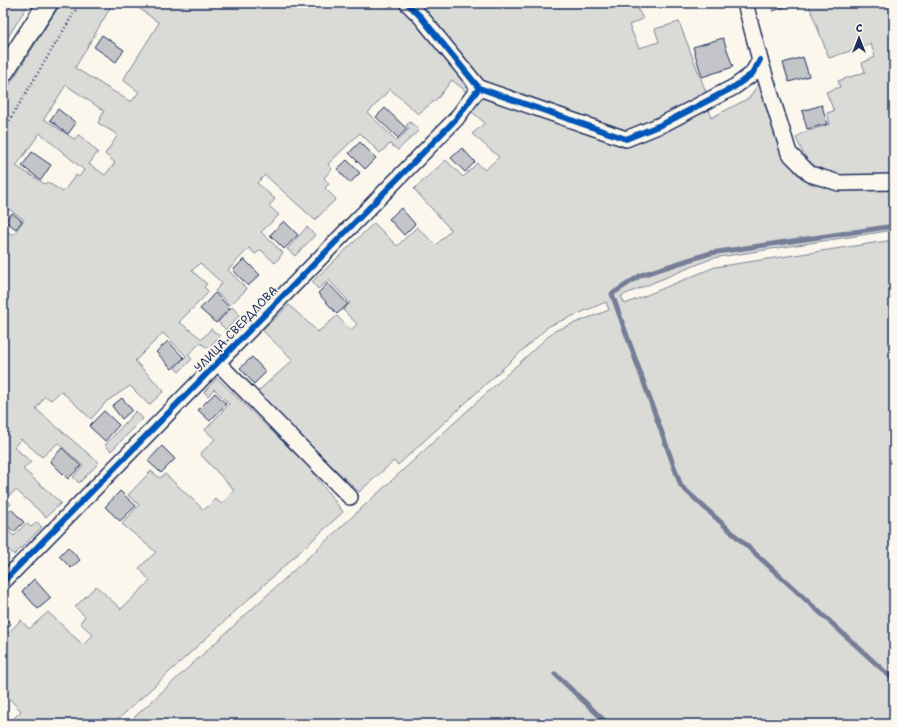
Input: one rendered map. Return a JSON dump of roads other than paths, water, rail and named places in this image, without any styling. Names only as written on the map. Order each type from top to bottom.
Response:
[{"type":"main road","points":[[3,73],[48,3]]},
{"type":"street","points":[[407,3],[421,17],[479,88],[626,139],[663,124],[734,87],[752,74],[760,60]]},
{"type":"street","points":[[745,3],[760,60],[790,153],[810,174],[839,183],[894,182]]},
{"type":"street","name":"УЛИЦА СВЕРДЛОВА","points":[[3,582],[456,119],[479,88]]},
{"type":"street","points":[[218,363],[350,497]]},
{"type":"waterway","points":[[894,226],[711,253],[641,275],[612,294],[681,486],[894,680]]},
{"type":"waterway","points":[[555,674],[608,724]]}]
